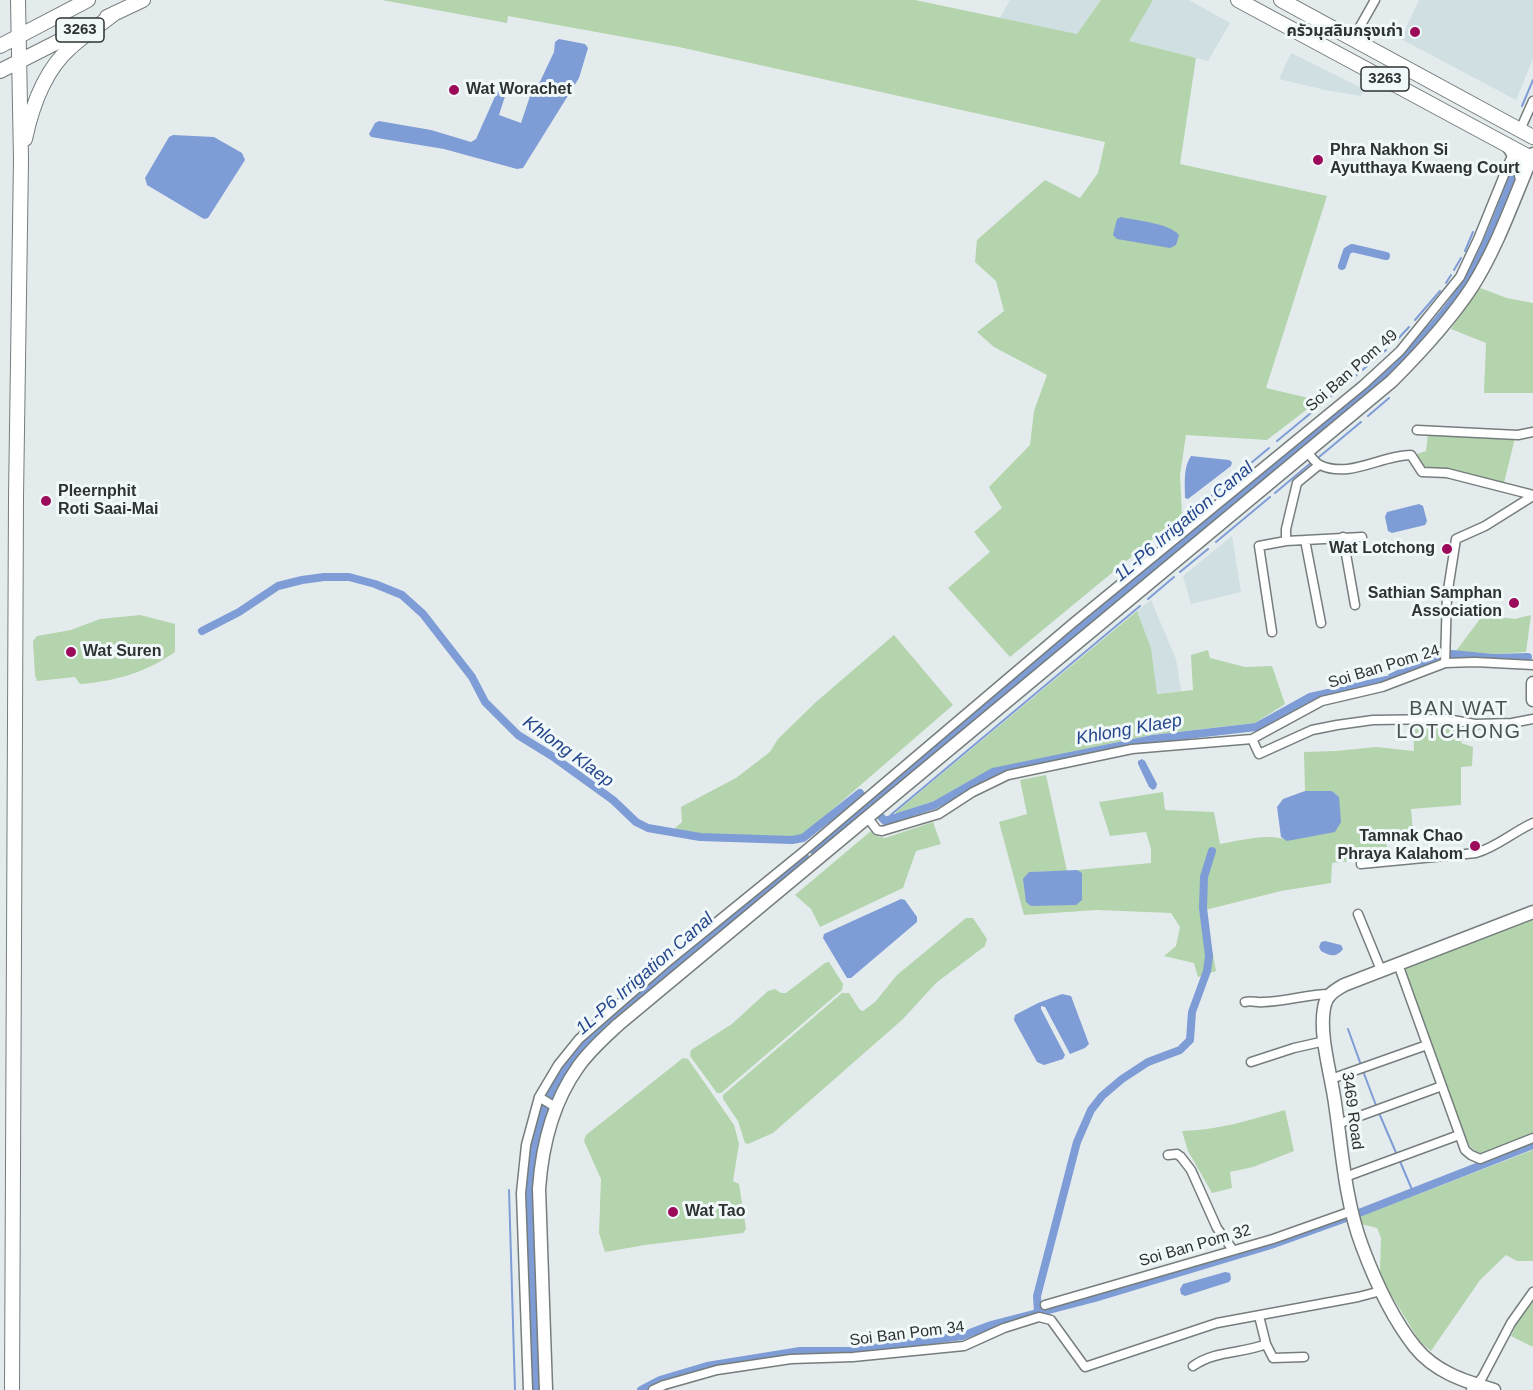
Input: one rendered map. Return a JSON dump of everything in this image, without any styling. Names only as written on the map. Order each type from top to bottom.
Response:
[{"type":"main road","points":[[12,1390],[16,497],[21,159],[18,0]]},
{"type":"main road","name":"3263","points":[[0,46],[88,0]]},
{"type":"main road","name":"3263","points":[[0,71],[143,0]]},
{"type":"main road","name":"3263","points":[[1238,0],[1510,150],[1532,157]]},
{"type":"main road","name":"3263","points":[[1281,0],[1527,134]]},
{"type":"main road","points":[[21,159],[33,108],[47,77],[70,48],[115,13]]},
{"type":"main road","points":[[1510,150],[1527,179]]},
{"type":"main road","points":[[546,1390],[539,1189],[548,1102],[600,1041],[732,919],[818,859],[868,818],[1080,629],[1295,452],[1392,381],[1430,343],[1453,298],[1492,250],[1527,179],[1532,157]]},
{"type":"main road","points":[[1533,683],[1533,700]]},
{"type":"main road","points":[[1329,994],[1344,985],[1533,912]]},
{"type":"main road","name":"3469 Road","points":[[1329,994],[1324,1006],[1325,1041],[1345,1177],[1362,1246],[1381,1291],[1414,1346],[1428,1362],[1473,1387],[1494,1390]]},
{"type":"street","points":[[1353,39],[1375,0]]},
{"type":"street","points":[[1527,134],[1533,101]]},
{"type":"street","points":[[1466,281],[1478,239],[1510,150]]},
{"type":"street","name":"Soi Ban Pom 49","points":[[1295,452],[1453,298]]},
{"type":"street","points":[[1417,430],[1518,435],[1533,432]]},
{"type":"street","points":[[1295,452],[1319,465],[1337,469],[1411,455],[1422,472],[1447,473],[1533,495]]},
{"type":"street","points":[[1286,541],[1286,529],[1297,483],[1319,465]]},
{"type":"street","points":[[1445,658],[1447,596],[1456,539],[1485,526],[1533,495]]},
{"type":"street","points":[[1343,537],[1355,605]]},
{"type":"street","points":[[1272,633],[1258,548],[1261,544],[1362,537]]},
{"type":"street","points":[[1305,540],[1321,623]]},
{"type":"street","points":[[528,1390],[521,1193],[526,1145],[548,1102],[558,1065],[589,1029],[664,964],[732,919],[804,851],[1080,629]]},
{"type":"street","name":"Soi Ban Pom 24","points":[[1252,739],[1322,701],[1382,687],[1445,658],[1533,665]]},
{"type":"street","points":[[868,818],[877,830],[882,831],[939,814],[973,792],[1008,775],[1132,749],[1252,739],[1258,754],[1312,730],[1373,720],[1447,719],[1475,724],[1533,720]]},
{"type":"street","points":[[1361,864],[1476,853],[1489,849],[1516,830],[1533,823]]},
{"type":"street","points":[[804,851],[818,859]]},
{"type":"street","points":[[1358,914],[1382,970]]},
{"type":"street","points":[[1398,964],[1465,1150],[1480,1159],[1533,1138]]},
{"type":"street","points":[[1245,1002],[1252,1000],[1265,1002],[1313,994],[1329,994]]},
{"type":"street","points":[[1251,1062],[1325,1041]]},
{"type":"street","points":[[1331,1079],[1427,1045]]},
{"type":"street","points":[[1338,1124],[1442,1086]]},
{"type":"street","points":[[1345,1177],[1459,1135]]},
{"type":"street","points":[[1168,1155],[1177,1154],[1191,1170],[1217,1228],[1233,1250]]},
{"type":"street","name":"Soi Ban Pom 32","points":[[1045,1305],[1273,1239],[1352,1211]]},
{"type":"street","name":"Soi Ban Pom 34","points":[[653,1390],[717,1370],[770,1362],[800,1358],[854,1357],[964,1346],[1004,1328],[1039,1317],[1051,1320],[1085,1367],[1217,1323],[1381,1291]]},
{"type":"street","points":[[1473,1387],[1482,1378],[1511,1323],[1533,1292]]},
{"type":"street","points":[[1259,1316],[1266,1344],[1273,1358],[1304,1358]]},
{"type":"street","points":[[1193,1366],[1222,1353],[1266,1344]]},
{"type":"shaded area","points":[[1010,0],[1101,0],[1077,34],[1000,18]]},
{"type":"shaded area","points":[[1153,0],[1189,0],[1230,23],[1208,61],[1128,41]]},
{"type":"shaded area","points":[[1419,0],[1533,0],[1533,59],[1516,100],[1401,39]]},
{"type":"shaded area","points":[[1291,53],[1364,89],[1361,96],[1279,79]]},
{"type":"shaded area","points":[[1232,536],[1241,592],[1191,604],[1183,576]]},
{"type":"shaded area","points":[[1151,600],[1176,659],[1181,691],[1156,694],[1151,648],[1137,611]]},
{"type":"green space","points":[[382,0],[915,0],[1077,34],[1101,0],[1153,0],[1129,41],[1196,58],[1180,164],[1327,196],[1266,388],[1313,399],[1314,404],[1267,440],[1186,435],[1180,475],[1182,515],[1010,657],[948,588],[990,552],[974,532],[1002,508],[989,487],[1030,445],[1034,411],[1047,375],[994,347],[977,332],[1004,311],[996,281],[975,262],[977,240],[1045,180],[1080,198],[1098,173],[1105,142],[679,47],[508,16],[507,23]]},
{"type":"green space","points":[[1480,288],[1507,298],[1533,303],[1533,393],[1484,393],[1486,343],[1451,329]]},
{"type":"green space","points":[[1428,434],[1515,438],[1504,483],[1422,466],[1417,454],[1426,451]]},
{"type":"green space","points":[[1137,611],[1151,648],[1157,694],[1193,690],[1191,655],[1208,650],[1210,658],[1245,667],[1272,666],[1285,704],[1255,723],[1151,735],[991,769],[934,801],[896,814],[896,812]]},
{"type":"green space","points":[[140,615],[175,624],[175,652],[141,671],[106,681],[80,684],[75,677],[37,681],[33,641],[37,636],[71,630],[100,619]]},
{"type":"green space","points":[[1483,615],[1515,619],[1531,615],[1526,652],[1494,654],[1456,651]]},
{"type":"green space","points":[[894,635],[953,705],[796,841],[701,837],[678,832],[675,828],[682,822],[681,807],[736,778],[770,752],[778,739],[816,702]]},
{"type":"green space","points":[[1413,725],[1465,726],[1461,743],[1473,747],[1472,766],[1461,767],[1461,805],[1411,809],[1413,833],[1386,836],[1388,857],[1332,863],[1331,883],[1281,891],[1205,910],[1216,971],[1198,977],[1194,963],[1164,956],[1176,946],[1180,927],[1171,913],[1096,910],[1024,915],[999,822],[1027,814],[1020,780],[1046,775],[1067,871],[1029,872],[1082,874],[1077,870],[1151,863],[1151,849],[1146,832],[1110,836],[1099,802],[1163,792],[1165,810],[1214,812],[1220,844],[1264,837],[1281,838],[1288,841],[1339,797],[1332,791],[1305,791],[1304,752],[1376,747],[1414,751]]},
{"type":"green space","points":[[933,822],[941,844],[916,851],[903,888],[820,927],[811,909],[795,895],[871,831],[876,836],[885,838]]},
{"type":"green space","points":[[1533,914],[1533,1134],[1480,1155],[1465,1142],[1401,965]]},
{"type":"green space","points":[[966,918],[973,918],[987,939],[985,946],[936,983],[903,1019],[773,1133],[748,1144],[745,1143],[738,1121],[723,1099],[723,1095],[842,993],[849,993],[863,1011],[875,1002],[897,975]]},
{"type":"green space","points":[[829,962],[843,984],[842,990],[721,1093],[717,1093],[690,1056],[691,1050],[732,1024],[768,991],[775,989],[786,993]]},
{"type":"green space","points":[[683,1058],[688,1059],[734,1125],[739,1144],[733,1181],[739,1184],[746,1229],[743,1233],[605,1252],[599,1233],[601,1179],[584,1141],[586,1135]]},
{"type":"green space","points":[[1285,1110],[1294,1151],[1253,1167],[1230,1172],[1232,1188],[1212,1193],[1188,1151],[1182,1131],[1222,1127]]},
{"type":"green space","points":[[1533,1150],[1533,1261],[1517,1261],[1506,1255],[1480,1280],[1431,1351],[1420,1342],[1387,1288],[1380,1271],[1381,1238],[1377,1228],[1361,1224],[1359,1217]]},
{"type":"green space","points":[[1533,1299],[1533,1346],[1531,1346],[1511,1336],[1521,1315]]},
{"type":"water","points":[[559,39],[585,44],[588,48],[579,78],[523,168],[517,169],[444,149],[371,137],[369,134],[375,123],[379,121],[431,130],[471,142],[476,139],[497,92],[503,89],[507,90],[499,115],[521,123],[532,90],[537,88],[554,52],[555,42]]},
{"type":"water","points":[[173,135],[214,137],[242,153],[245,160],[208,218],[204,219],[147,185],[145,178],[169,137]]},
{"type":"water","points":[[1121,217],[1152,223],[1174,231],[1179,235],[1176,245],[1170,248],[1117,239],[1113,235],[1117,219]]},
{"type":"water","points":[[1191,456],[1232,462],[1231,466],[1188,499],[1185,498],[1185,476]]},
{"type":"water","points":[[1419,504],[1423,506],[1427,521],[1425,525],[1392,533],[1388,531],[1385,517],[1387,512]]},
{"type":"water","points":[[1142,759],[1157,784],[1153,790],[1149,787],[1138,764],[1138,761]]},
{"type":"water","points":[[1305,791],[1332,791],[1339,797],[1341,822],[1335,832],[1287,841],[1281,837],[1277,807],[1283,799]]},
{"type":"water","points":[[1077,870],[1082,873],[1082,900],[1076,905],[1031,906],[1026,902],[1023,879],[1029,872]]},
{"type":"water","points":[[901,899],[905,900],[917,917],[917,922],[851,978],[847,978],[823,938],[824,934]]},
{"type":"water","points":[[1321,942],[1341,945],[1343,949],[1335,955],[1327,954],[1319,947]]},
{"type":"water","points":[[1062,994],[1071,996],[1089,1044],[1070,1054],[1045,1007],[1041,1006],[1065,1055],[1063,1059],[1044,1065],[1037,1062],[1014,1020],[1015,1015]]},
{"type":"water","points":[[1225,1272],[1230,1273],[1229,1282],[1185,1296],[1181,1294],[1180,1289],[1183,1284]]},
{"type":"waterway","points":[[1522,106],[1533,80]]},
{"type":"waterway","name":"1L-P6 Irrigation Canal","points":[[813,850],[1392,369],[1446,310],[1471,274],[1492,230],[1516,169]]},
{"type":"waterway","points":[[1465,251],[1473,232]]},
{"type":"waterway","points":[[1342,266],[1347,251],[1352,248],[1386,256]]},
{"type":"waterway","points":[[1454,270],[1461,258]]},
{"type":"waterway","points":[[1446,283],[1451,275]]},
{"type":"waterway","points":[[1415,320],[1440,291]]},
{"type":"waterway","points":[[1395,342],[1409,327]]},
{"type":"waterway","points":[[1353,378],[1386,350]]},
{"type":"waterway","points":[[1277,441],[1346,384]]},
{"type":"waterway","points":[[1368,416],[1389,398]]},
{"type":"waterway","points":[[1319,457],[1361,422]]},
{"type":"waterway","points":[[1190,514],[1269,448]]},
{"type":"waterway","points":[[1275,493],[1312,462]]},
{"type":"waterway","points":[[1216,542],[1270,497]]},
{"type":"waterway","points":[[1180,572],[1208,549]]},
{"type":"waterway","name":"Khlong Klaep","points":[[202,631],[239,612],[278,586],[324,577],[349,577],[402,595],[423,614],[472,677],[485,702],[518,735],[552,756],[613,800],[636,822],[648,828],[700,837],[792,840],[803,838],[860,793],[862,796]]},
{"type":"waterway","points":[[1148,599],[1174,577]]},
{"type":"waterway","points":[[885,821],[1140,606]]},
{"type":"waterway","name":"Khlong Klaep","points":[[1392,677],[1439,656],[1452,654],[1493,658],[1528,657]]},
{"type":"waterway","name":"Khlong Klaep","points":[[882,818],[885,821],[935,805],[993,772],[1153,739],[1256,727],[1310,697],[1387,680]]},
{"type":"waterway","points":[[1038,1313],[1037,1296],[1077,1142],[1091,1110],[1102,1096],[1122,1079],[1148,1062],[1180,1050],[1190,1040],[1192,1012],[1207,971],[1209,956],[1203,908],[1204,877],[1212,851]]},
{"type":"waterway","name":"1L-P6 Irrigation Canal","points":[[537,1390],[530,1183],[539,1124],[552,1093],[574,1058],[611,1018],[805,857]]},
{"type":"waterway","points":[[1348,1029],[1361,1065]]},
{"type":"waterway","points":[[1363,1071],[1377,1108]]},
{"type":"waterway","points":[[1379,1113],[1397,1155]]},
{"type":"waterway","points":[[1359,1213],[1533,1145]]},
{"type":"waterway","points":[[1399,1159],[1413,1192]]},
{"type":"waterway","points":[[509,1190],[515,1390]]},
{"type":"waterway","points":[[641,1390],[660,1380],[707,1366],[800,1351],[851,1351],[962,1336],[991,1325],[1095,1298],[1271,1245],[1346,1218]]},
{"type":"place","name":"ครัวมุสลิมกรุงเก่า","points":[[1415,32]]},
{"type":"place","name":"Wat Worachet","points":[[454,90]]},
{"type":"place","name":"Phra Nakhon Si Ayutthaya Kwaeng Court","points":[[1318,160]]},
{"type":"place","name":"Pleernphit Roti Saai-Mai","points":[[46,501]]},
{"type":"place","name":"Wat Lotchong","points":[[1447,549]]},
{"type":"place","name":"Sathian Samphan Association","points":[[1514,603]]},
{"type":"place","name":"Wat Suren","points":[[71,652]]},
{"type":"place","name":"Tamnak Chao Phraya Kalahom","points":[[1475,846]]},
{"type":"place","name":"Wat Tao","points":[[673,1212]]},
{"type":"district","name":"BAN WAT LOTCHONG","points":[[1459,720]]}]
